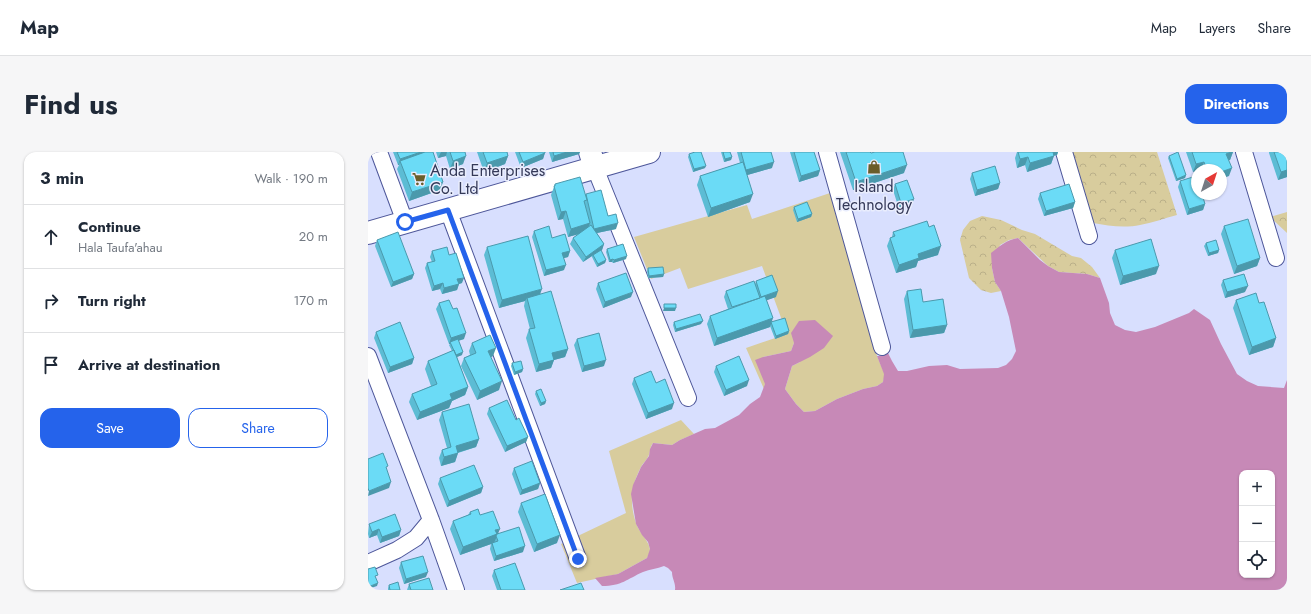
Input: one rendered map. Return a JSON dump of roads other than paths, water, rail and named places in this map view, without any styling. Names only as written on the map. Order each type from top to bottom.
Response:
[{"type":"main road","points":[[368,233],[448,210],[593,160],[649,152]]},
{"type":"street","points":[[379,152],[405,222]]},
{"type":"street","points":[[828,152],[882,347]]},
{"type":"street","points":[[1064,152],[1089,236]]},
{"type":"street","points":[[1244,152],[1276,258]]},
{"type":"street","points":[[593,160],[688,398]]},
{"type":"street","points":[[448,210],[578,559]]},
{"type":"street","points":[[368,356],[431,520],[456,590]]},
{"type":"street","points":[[368,563],[397,550],[416,538],[431,520]]},
{"type":"place","name":"Island Technology","points":[[874,167]]},
{"type":"place","name":"Anda Enterprises Co. Ltd","points":[[419,179]]}]
